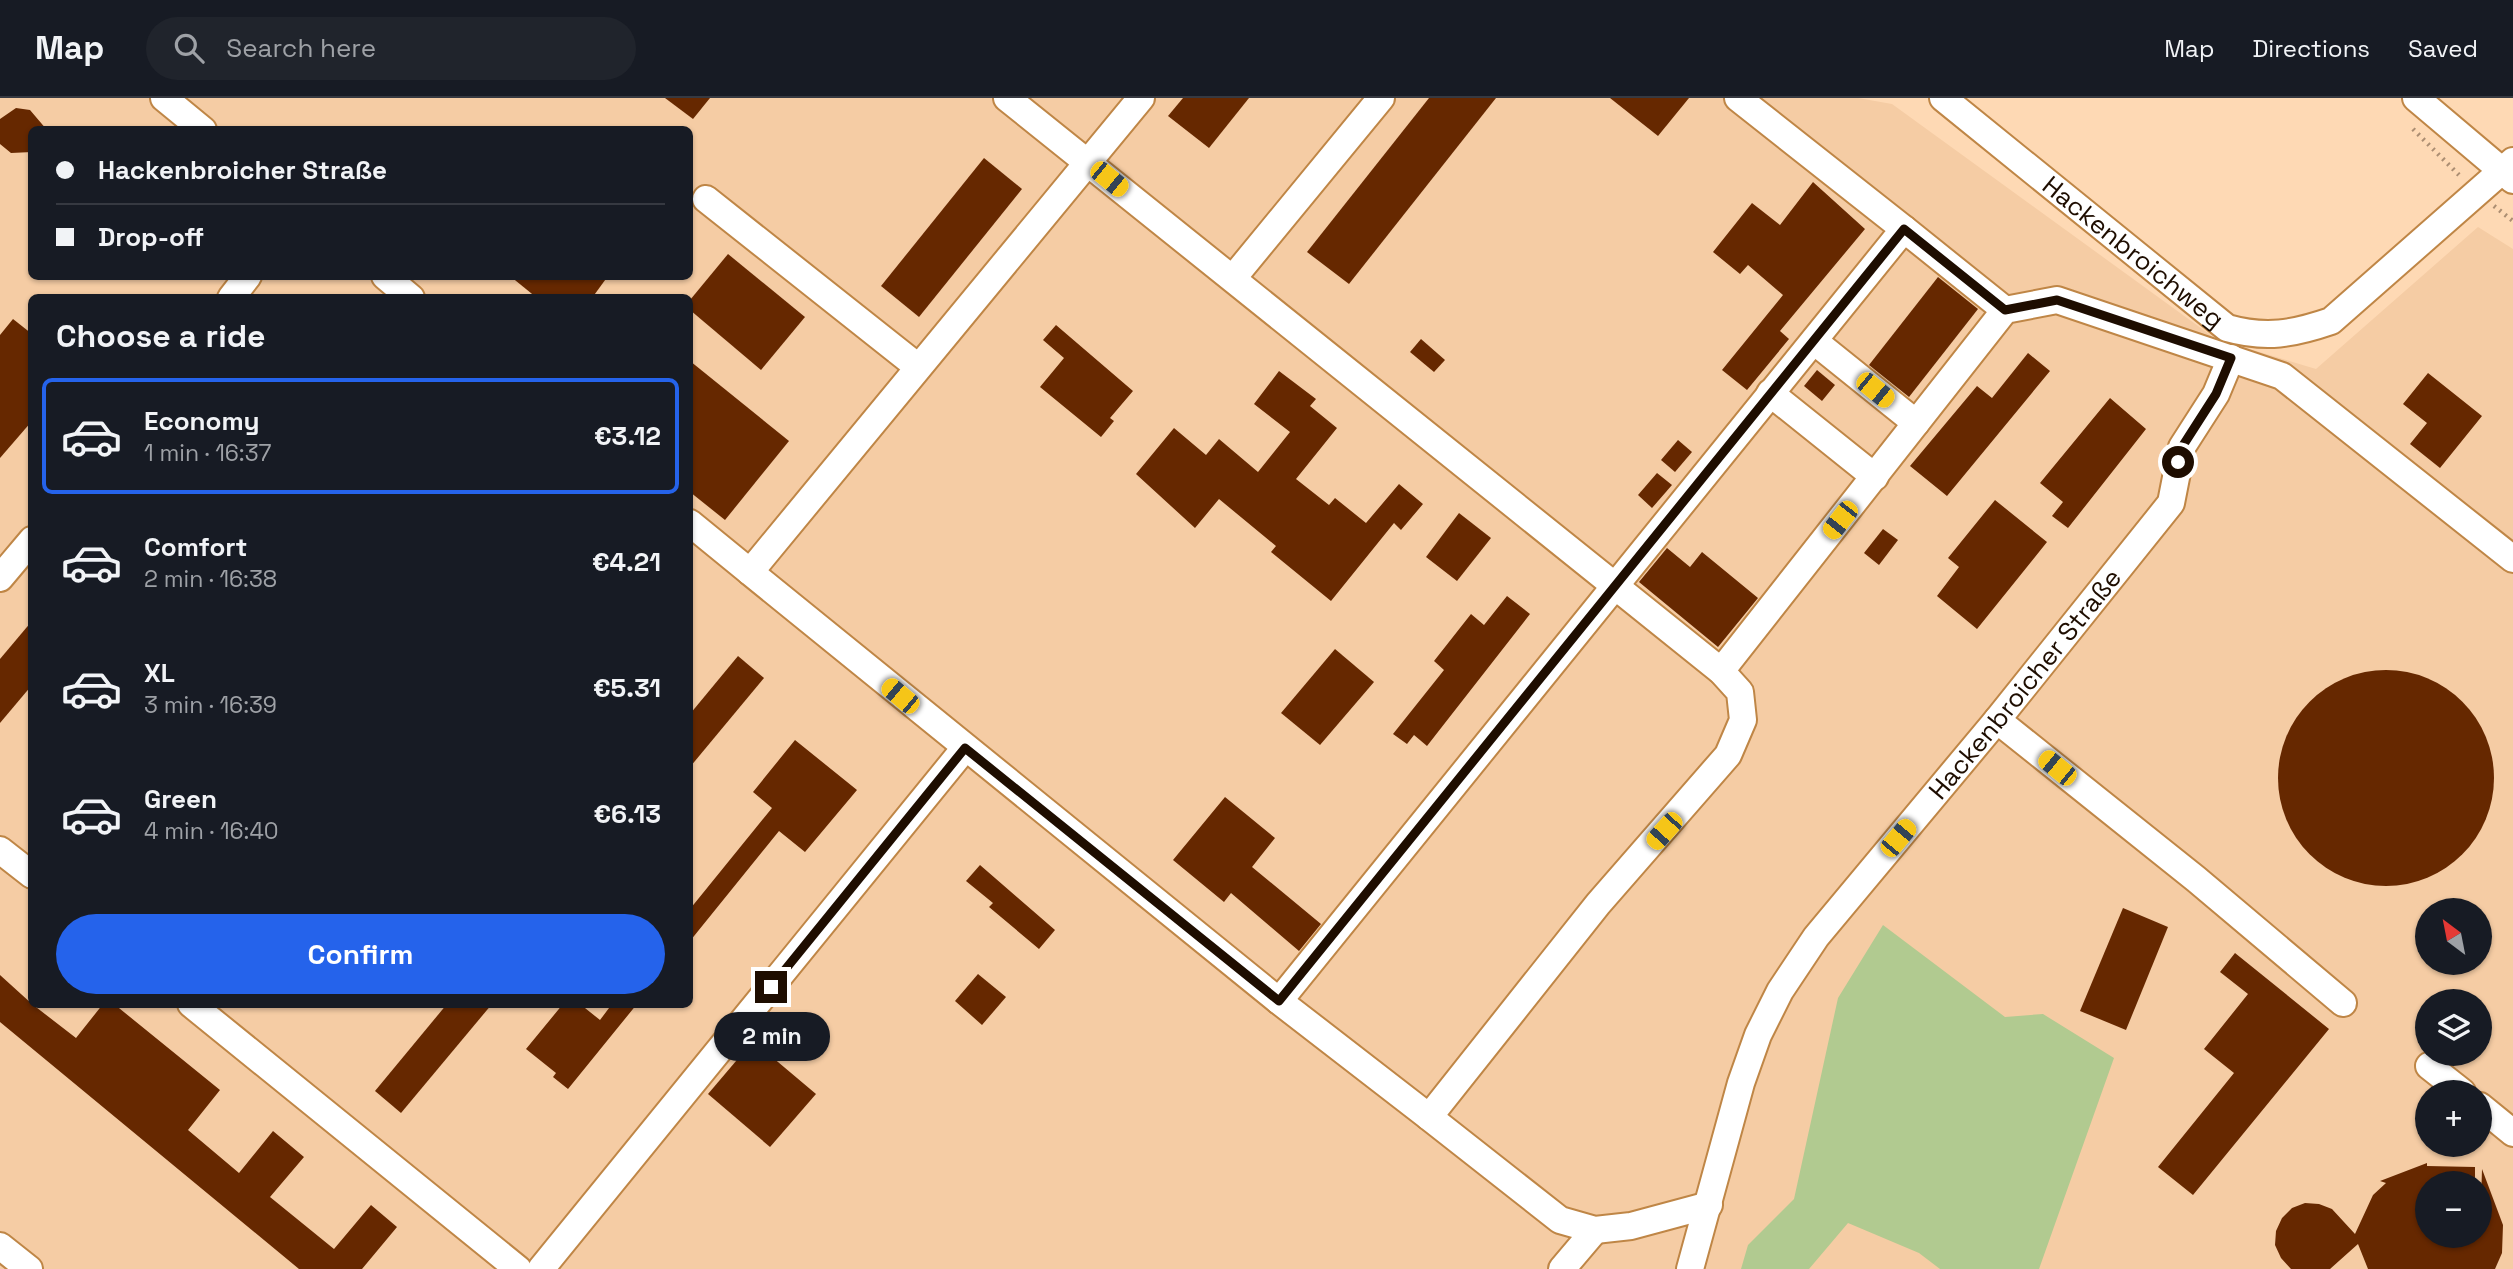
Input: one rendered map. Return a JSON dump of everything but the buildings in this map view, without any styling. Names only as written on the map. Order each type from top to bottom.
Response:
[{"type":"street","points":[[164,98],[198,126]]},
{"type":"street","points":[[1007,98],[1721,671],[1740,692],[1742,720],[1728,755],[1598,904],[1429,1117]]},
{"type":"street","points":[[750,572],[1141,98]]},
{"type":"street","points":[[1233,278],[1381,98]]},
{"type":"street","points":[[1738,98],[2005,310]]},
{"type":"street","name":"Hackenbroichweg","points":[[1943,98],[2227,328],[2253,335],[2295,334],[2331,321],[2478,192],[2509,171]]},
{"type":"street","points":[[2416,98],[2509,171]]},
{"type":"street","points":[[706,199],[918,367]]},
{"type":"street","points":[[1279,1001],[1904,229]]},
{"type":"street","points":[[234,294],[245,280]]},
{"type":"street","points":[[390,280],[406,294]]},
{"type":"street","points":[[1721,671],[2005,310],[2057,300],[2282,376],[2513,559]]},
{"type":"street","points":[[1814,341],[1916,423]]},
{"type":"street","name":"Hackenbroicher Straße","points":[[1690,1269],[1741,1083],[1758,1035],[1780,991],[1816,937],[1997,720],[2171,503],[2182,447],[2216,394],[2231,358]]},
{"type":"street","points":[[1770,393],[1875,477]]},
{"type":"street","points":[[693,525],[1279,1001],[1560,1220],[1595,1230],[1631,1226],[1709,1205]]},
{"type":"street","points":[[0,579],[28,545]]},
{"type":"street","points":[[1997,720],[2196,878],[2343,1003]]},
{"type":"street","points":[[541,1269],[965,748]]},
{"type":"street","points":[[0,850],[28,872]]},
{"type":"street","points":[[196,1008],[518,1269]]},
{"type":"street","points":[[2430,1066],[2447,1080]]},
{"type":"street","points":[[2492,1116],[2513,1133]]},
{"type":"street","points":[[1562,1269],[1595,1230]]},
{"type":"street","points":[[0,1246],[29,1269]]},
{"type":"path","points":[[2408,124],[2478,192],[2513,221]]},
{"type":"shaded area","points":[[0,98],[1858,98],[1892,104],[2216,339],[2316,369],[2478,227],[2513,249],[2513,1269],[0,1269]]},
{"type":"green space","points":[[1883,925],[2005,1017],[2043,1014],[2114,1058],[2039,1269],[1940,1269],[1919,1253],[1848,1223],[1809,1269],[1741,1269],[1748,1245],[1794,1199],[1838,998]]},
{"type":"route","points":[[771,987],[965,748],[1279,1001],[1904,229],[2005,310],[2057,300],[2231,358],[2216,394],[2182,447],[2178,462]]}]
